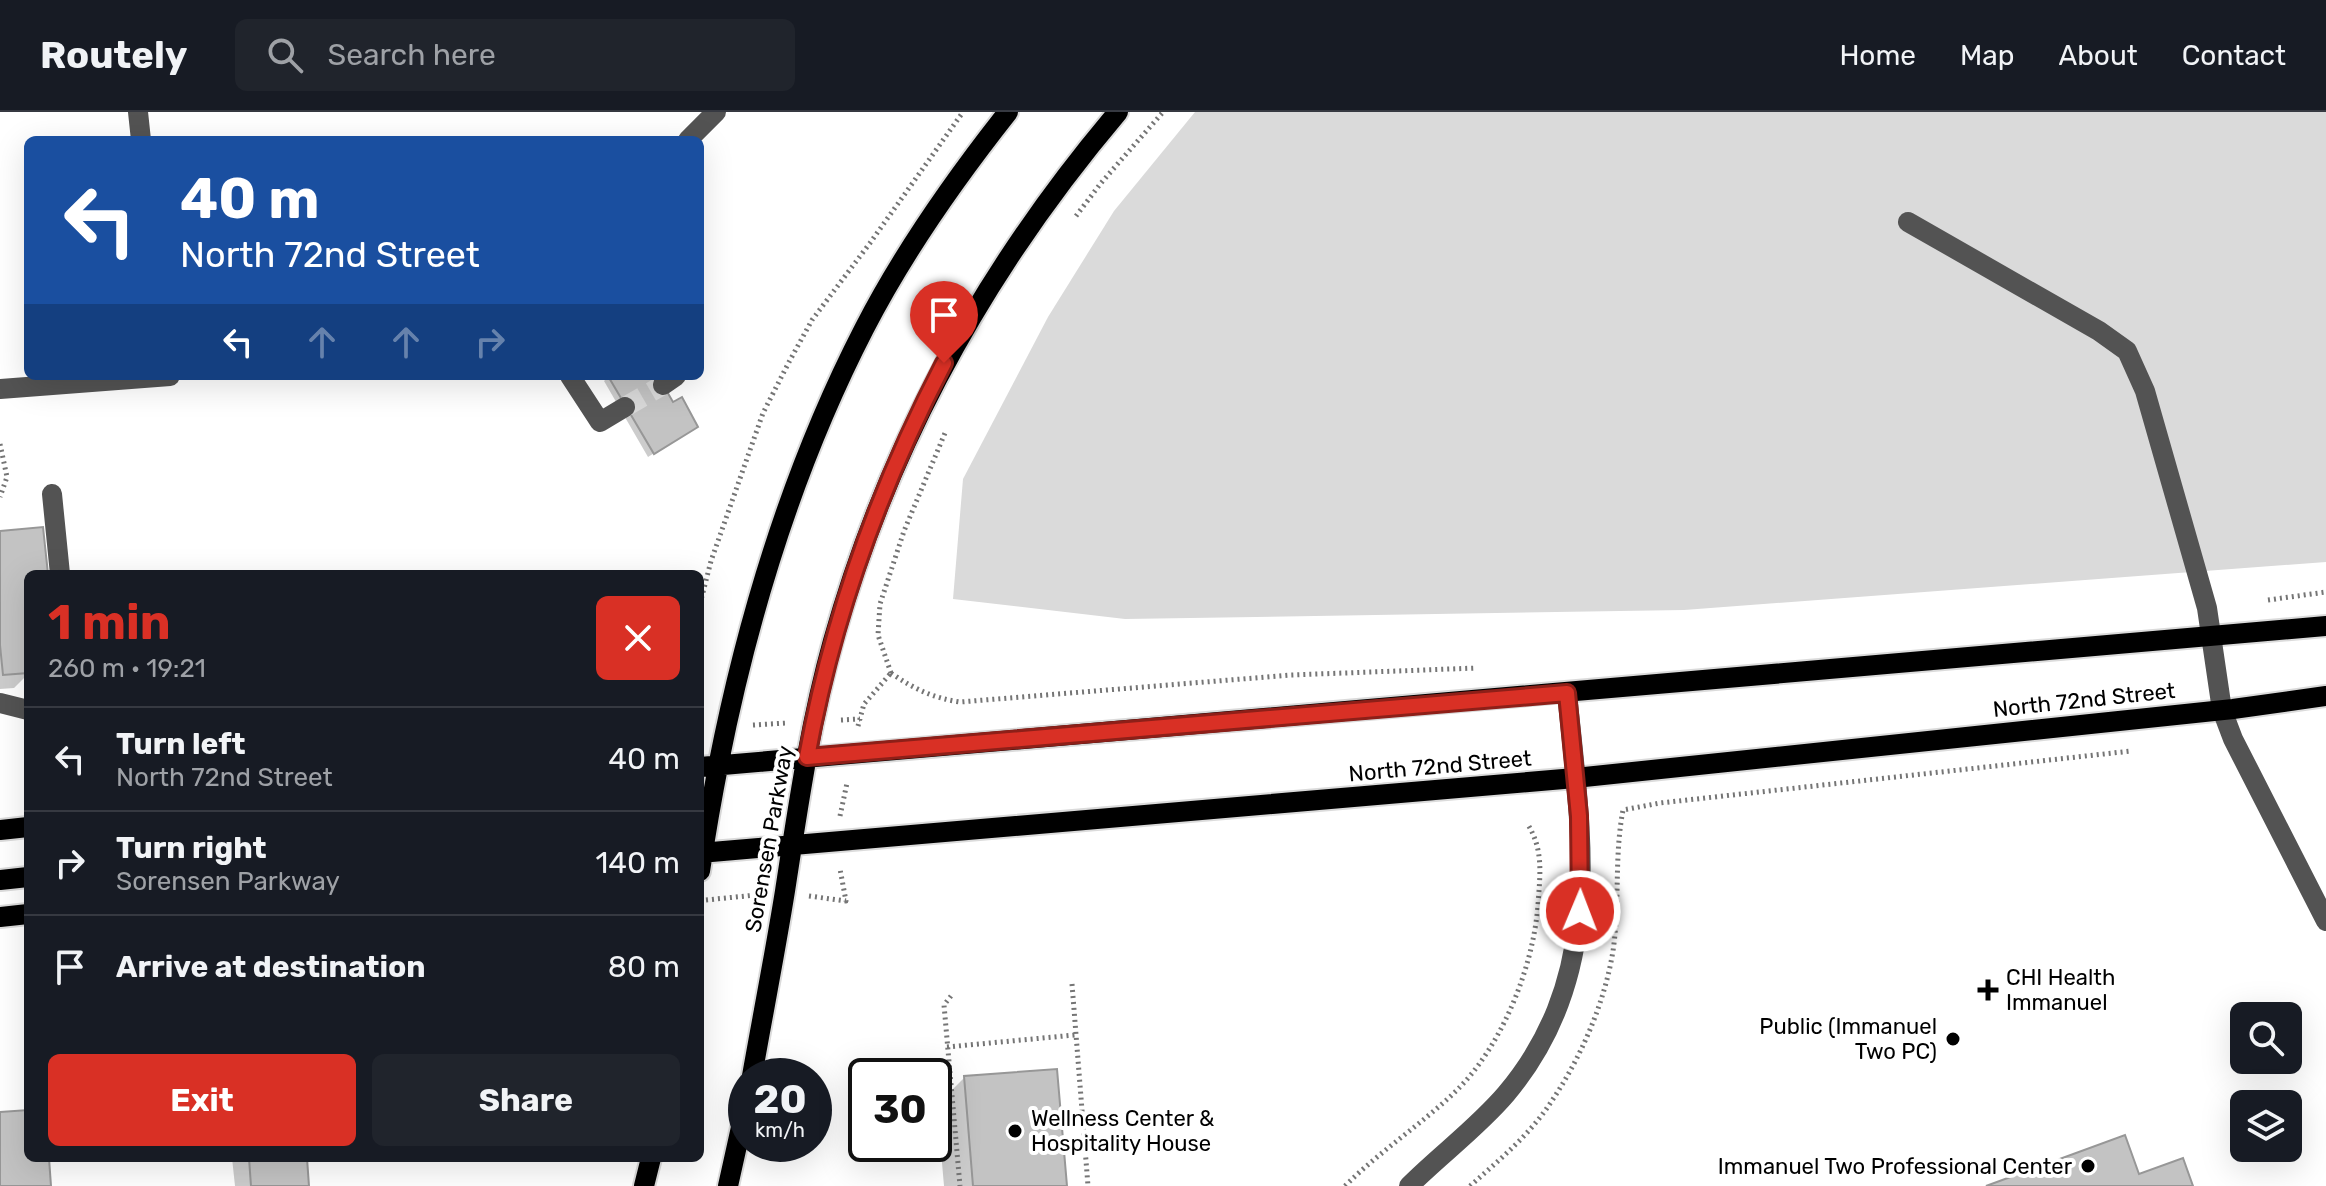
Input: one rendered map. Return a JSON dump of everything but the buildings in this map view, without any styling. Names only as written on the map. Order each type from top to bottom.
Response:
[{"type":"main road","points":[[704,824],[709,766],[725,727],[755,609],[793,491],[837,384],[865,326],[913,246],[1008,112]]},
{"type":"main road","name":"Sorensen Parkway","points":[[755,1058],[813,721],[849,589],[897,464],[932,385],[980,300],[1026,231],[1070,169],[1118,112]]},
{"type":"main road","points":[[709,766],[2326,626]]},
{"type":"main road","name":"North 72nd Street","points":[[704,859],[791,845],[1575,778],[2222,710],[2326,696]]},
{"type":"main road","points":[[0,830],[24,827]]},
{"type":"main road","points":[[0,880],[24,877]]},
{"type":"main road","points":[[0,917],[24,914]]},
{"type":"main road","points":[[644,1186],[650,1162]]},
{"type":"main road","points":[[728,1186],[733,1162]]},
{"type":"street","points":[[138,112],[141,136]]},
{"type":"street","points":[[692,136],[716,112]]},
{"type":"street","points":[[1908,222],[2099,331],[2127,351],[2145,391],[2207,608],[2222,710],[2252,779],[2326,921]]},
{"type":"street","points":[[0,389],[113,380]]},
{"type":"street","points":[[573,380],[600,422],[625,407]]},
{"type":"street","points":[[52,494],[60,570]]},
{"type":"street","points":[[1409,1186],[1506,1094],[1538,1050],[1558,1008],[1571,968],[1579,928],[1581,862],[1567,693]]},
{"type":"street","points":[[0,703],[24,709]]},
{"type":"path","points":[[704,588],[763,413],[789,362],[812,320],[963,112]]},
{"type":"path","points":[[1068,227],[1101,183],[1163,112]]},
{"type":"path","points":[[948,427],[904,531],[880,604],[878,635],[891,673],[914,689],[937,698],[960,702],[1291,675],[1482,668]]},
{"type":"path","points":[[0,444],[7,477],[0,497]]},
{"type":"path","points":[[2266,600],[2326,592]]},
{"type":"path","points":[[725,727],[860,719]]},
{"type":"path","points":[[1623,810],[1660,803],[2142,750]]},
{"type":"path","points":[[1345,1186],[1457,1090],[1481,1059],[1508,1015],[1527,969],[1537,922],[1541,867],[1537,839],[1527,823]]},
{"type":"path","points":[[1072,984],[1088,1186]]},
{"type":"path","points":[[951,996],[944,1005],[960,1186]]},
{"type":"path","points":[[947,1047],[1075,1035]]},
{"type":"shaded area","points":[[1195,112],[2326,112],[2326,562],[1684,610],[1125,619],[953,599],[963,479],[1048,317],[1114,211]]},
{"type":"tunnel","points":[[625,407],[663,385]]},
{"type":"place","name":"CHI Health Immanuel","points":[[1988,990]]},
{"type":"place","name":"Public (Immanuel Two PC)","points":[[1953,1039]]},
{"type":"place","name":"Wellness Center & Hospitality House","points":[[1015,1131]]},
{"type":"place","name":"Immanuel Two Professional Center","points":[[2088,1166]]},
{"type":"route","points":[[944,363],[903,450],[849,589],[832,644],[807,757],[1567,693],[1579,816],[1580,911]]}]
